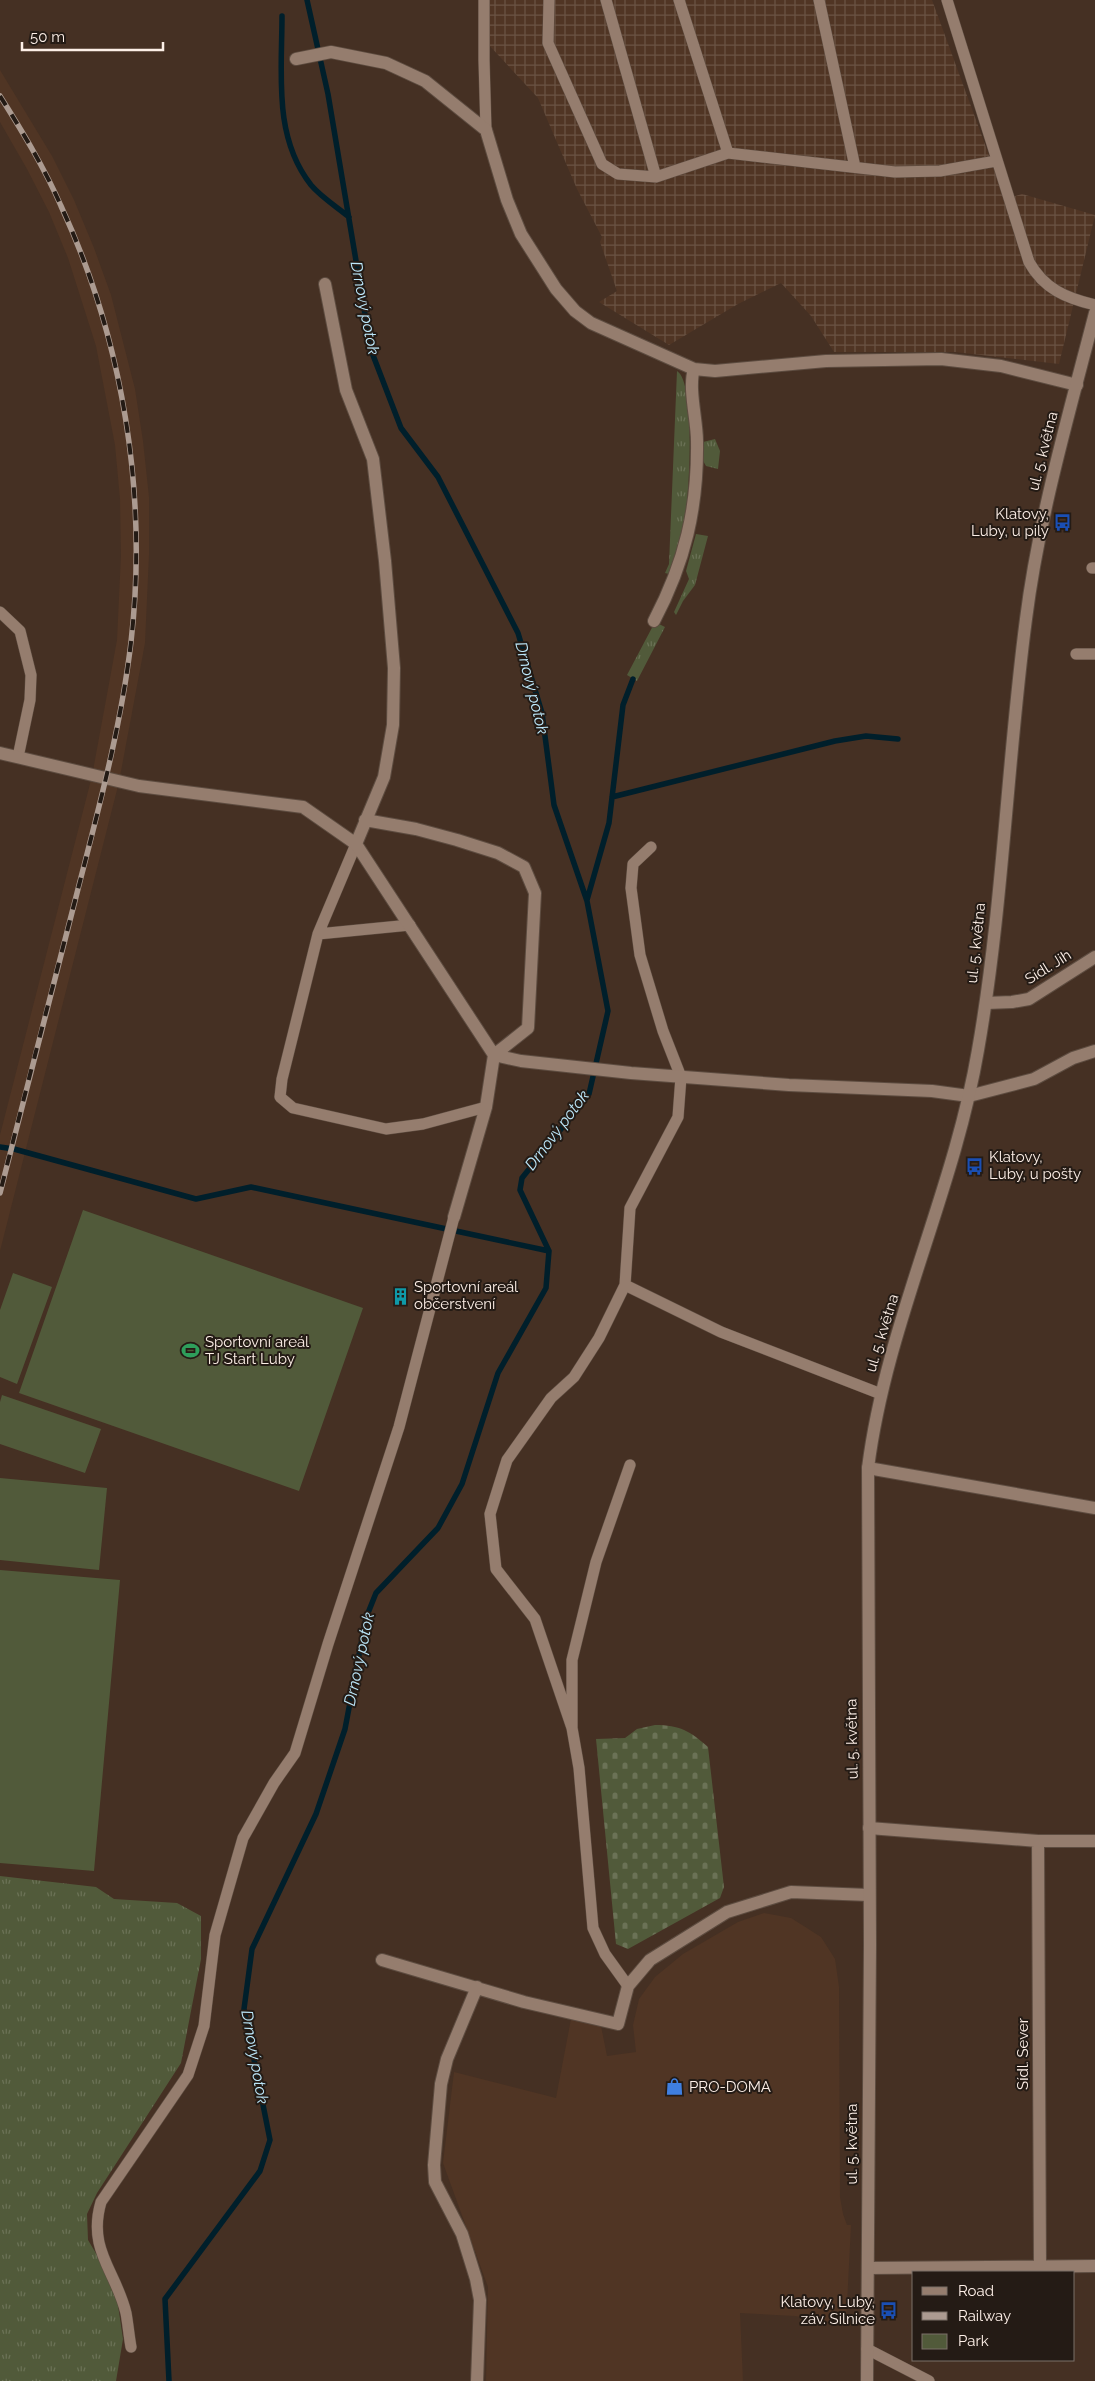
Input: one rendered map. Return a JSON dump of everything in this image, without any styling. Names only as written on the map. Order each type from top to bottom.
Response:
[{"type":"street","points":[[296,59],[331,52],[386,63],[425,81],[486,130],[507,200],[521,234],[545,273],[575,311],[591,323],[694,369],[716,371],[826,360],[941,359],[1001,366],[1077,385]]},
{"type":"street","points":[[326,284],[346,390],[373,459],[385,561],[394,668],[393,725],[384,777],[356,844]]},
{"type":"street","name":"ul. 5. května","points":[[867,2381],[868,1468],[881,1394],[946,1179],[968,1096],[986,1003],[1026,618],[1046,508],[1092,333],[1095,313]]},
{"type":"street","points":[[654,621],[681,563],[692,514],[697,459],[697,424],[692,383],[694,369]]},
{"type":"street","points":[[0,753],[139,786],[303,807],[356,844],[494,1054],[486,1107],[454,1216]]},
{"type":"street","points":[[365,820],[416,829],[448,838],[498,853],[524,867],[535,893],[528,1028],[494,1054]]},
{"type":"street","name":"Sídl. Jih","points":[[986,1003],[1012,1002],[1029,998],[1095,957]]},
{"type":"street","points":[[494,1054],[521,1061],[563,1067],[789,1084],[932,1090],[968,1096],[1034,1079],[1073,1058],[1095,1051]]},
{"type":"street","points":[[868,1468],[1095,1508]]},
{"type":"street","points":[[869,1828],[1038,1841],[1095,1841]]},
{"type":"street","name":"Sídl. Sever","points":[[1038,1841],[1040,2267]]},
{"type":"street","points":[[382,1960],[524,2002],[618,2024],[628,1986],[650,1960],[727,1912],[791,1892],[869,1895]]},
{"type":"street","points":[[477,1987],[447,2059],[441,2084],[434,2165],[435,2182],[462,2234],[476,2279],[480,2300],[477,2381]]},
{"type":"street","points":[[868,2268],[1095,2266]]},
{"type":"lane","points":[[484,0],[486,130]]},
{"type":"lane","points":[[549,0],[548,43],[602,164],[618,174],[656,177],[728,153],[895,172],[940,171],[996,161]]},
{"type":"lane","points":[[606,0],[656,177]]},
{"type":"lane","points":[[679,0],[728,153]]},
{"type":"lane","points":[[819,0],[855,167]]},
{"type":"lane","points":[[947,0],[1016,226],[1034,271],[1047,286],[1058,294],[1095,305]]},
{"type":"lane","points":[[0,612],[20,631],[30,675],[30,700],[18,757]]},
{"type":"lane","points":[[1076,654],[1095,654]]},
{"type":"lane","points":[[356,844],[318,934],[282,1079],[280,1097],[293,1108],[386,1129],[423,1124],[486,1107]]},
{"type":"lane","points":[[628,1986],[605,1954],[592,1928],[579,1768],[572,1728],[535,1619],[496,1568],[490,1514],[507,1460],[551,1398],[574,1377],[599,1338],[625,1285],[630,1208],[678,1117],[681,1076],[647,981],[636,926],[631,888],[633,864],[651,847]]},
{"type":"lane","points":[[318,934],[410,925]]},
{"type":"lane","points":[[130,2347],[126,2312],[97,2242],[97,2218],[101,2202],[188,2075],[204,2026],[215,1935],[243,1838],[274,1783],[295,1753],[328,1644],[399,1427],[454,1216]]},
{"type":"lane","points":[[625,1285],[721,1332],[881,1394]]},
{"type":"lane","points":[[572,1728],[572,1660],[596,1562],[630,1465]]},
{"type":"lane","points":[[867,2349],[929,2381]]},
{"type":"shaded area","points":[[487,0],[932,0],[1005,199],[1022,194],[1095,215],[1059,364],[955,352],[834,352],[811,316],[781,283],[738,304],[669,345],[599,302],[617,291],[600,242],[602,237],[577,189],[538,98],[487,43]]},
{"type":"shaded area","points":[[0,70],[52,156],[74,200],[111,295],[135,389],[143,441],[149,497],[149,555],[145,643],[119,782],[0,1251],[0,1135],[92,776],[117,640],[121,555],[120,499],[115,445],[96,346],[68,258],[49,212],[0,122]]},
{"type":"shaded area","points":[[764,1913],[791,1918],[821,1937],[835,1959],[839,1987],[840,2197],[847,2225],[851,2225],[846,2325],[795,2316],[740,2313],[743,2381],[486,2381],[488,2287],[443,2163],[454,2072],[556,2098],[571,2019],[601,2026],[607,2056],[636,2052],[633,2025],[639,1999],[655,1977],[683,1954],[738,1922]]},
{"type":"green space","points":[[677,371],[683,381],[687,400],[690,452],[689,480],[682,541],[669,574],[665,573],[669,564]]},
{"type":"green space","points":[[715,439],[720,451],[718,469],[706,466],[702,459],[703,442]]},
{"type":"green space","points":[[696,534],[708,536],[695,585],[683,601],[676,615],[674,612],[689,579],[686,571]]},
{"type":"green space","points":[[655,622],[665,627],[637,681],[627,675]]},
{"type":"green space","name":"Sportovní areál TJ Start Luby","points":[[83,1210],[363,1308],[299,1491],[19,1393]]},
{"type":"green space","points":[[13,1273],[52,1287],[17,1384],[0,1377],[0,1310]]},
{"type":"green space","points":[[2,1395],[101,1429],[85,1473],[0,1444],[0,1402]]},
{"type":"green space","points":[[0,1478],[107,1488],[99,1570],[0,1560]]},
{"type":"green space","points":[[0,1570],[120,1580],[94,1871],[0,1863]]},
{"type":"green space","points":[[655,1725],[671,1726],[684,1730],[708,1747],[724,1887],[720,1898],[628,1949],[616,1944],[596,1739],[625,1738],[637,1729]]},
{"type":"green space","points":[[0,1876],[96,1887],[114,1899],[177,1903],[201,1916],[201,1959],[181,2063],[97,2193],[87,2214],[88,2240],[115,2285],[123,2339],[116,2381],[0,2381]]},
{"type":"waterway","name":"Drnový potok","points":[[169,2381],[165,2299],[260,2171],[270,2140],[244,2009],[252,1949],[316,1814],[345,1729],[366,1618],[376,1593],[438,1528],[462,1484],[498,1373],[546,1288],[549,1251],[520,1190],[522,1178],[589,1094],[608,1011],[587,901],[554,805],[542,713],[518,633],[438,477],[401,428],[371,350],[328,94],[307,0]]},
{"type":"waterway","points":[[282,16],[282,104],[290,146],[299,166],[311,185],[324,198],[349,217]]},
{"type":"waterway","points":[[587,900],[609,823],[623,705],[633,679]]},
{"type":"waterway","points":[[612,797],[835,741],[866,736],[898,739]]},
{"type":"waterway","points":[[0,1147],[14,1149],[196,1199],[251,1187],[549,1251]]},
{"type":"railway","points":[[0,96],[47,177],[83,257],[100,310],[115,364],[126,419],[133,475],[136,531],[135,587],[131,642],[115,737],[93,831],[0,1193]]},
{"type":"place","name":"Klatovy, Luby, u pily","points":[[1063,523]]},
{"type":"place","name":"Klatovy, Luby, u pošty","points":[[975,1166]]},
{"type":"place","name":"Sportovní areál občerstvení","points":[[400,1296]]},
{"type":"place","name":"Sportovní areál TJ Start Luby","points":[[191,1351]]},
{"type":"place","name":"PRO-DOMA","points":[[675,2087]]},
{"type":"place","name":"Klatovy, Luby, záv. Silnice","points":[[889,2311]]}]
